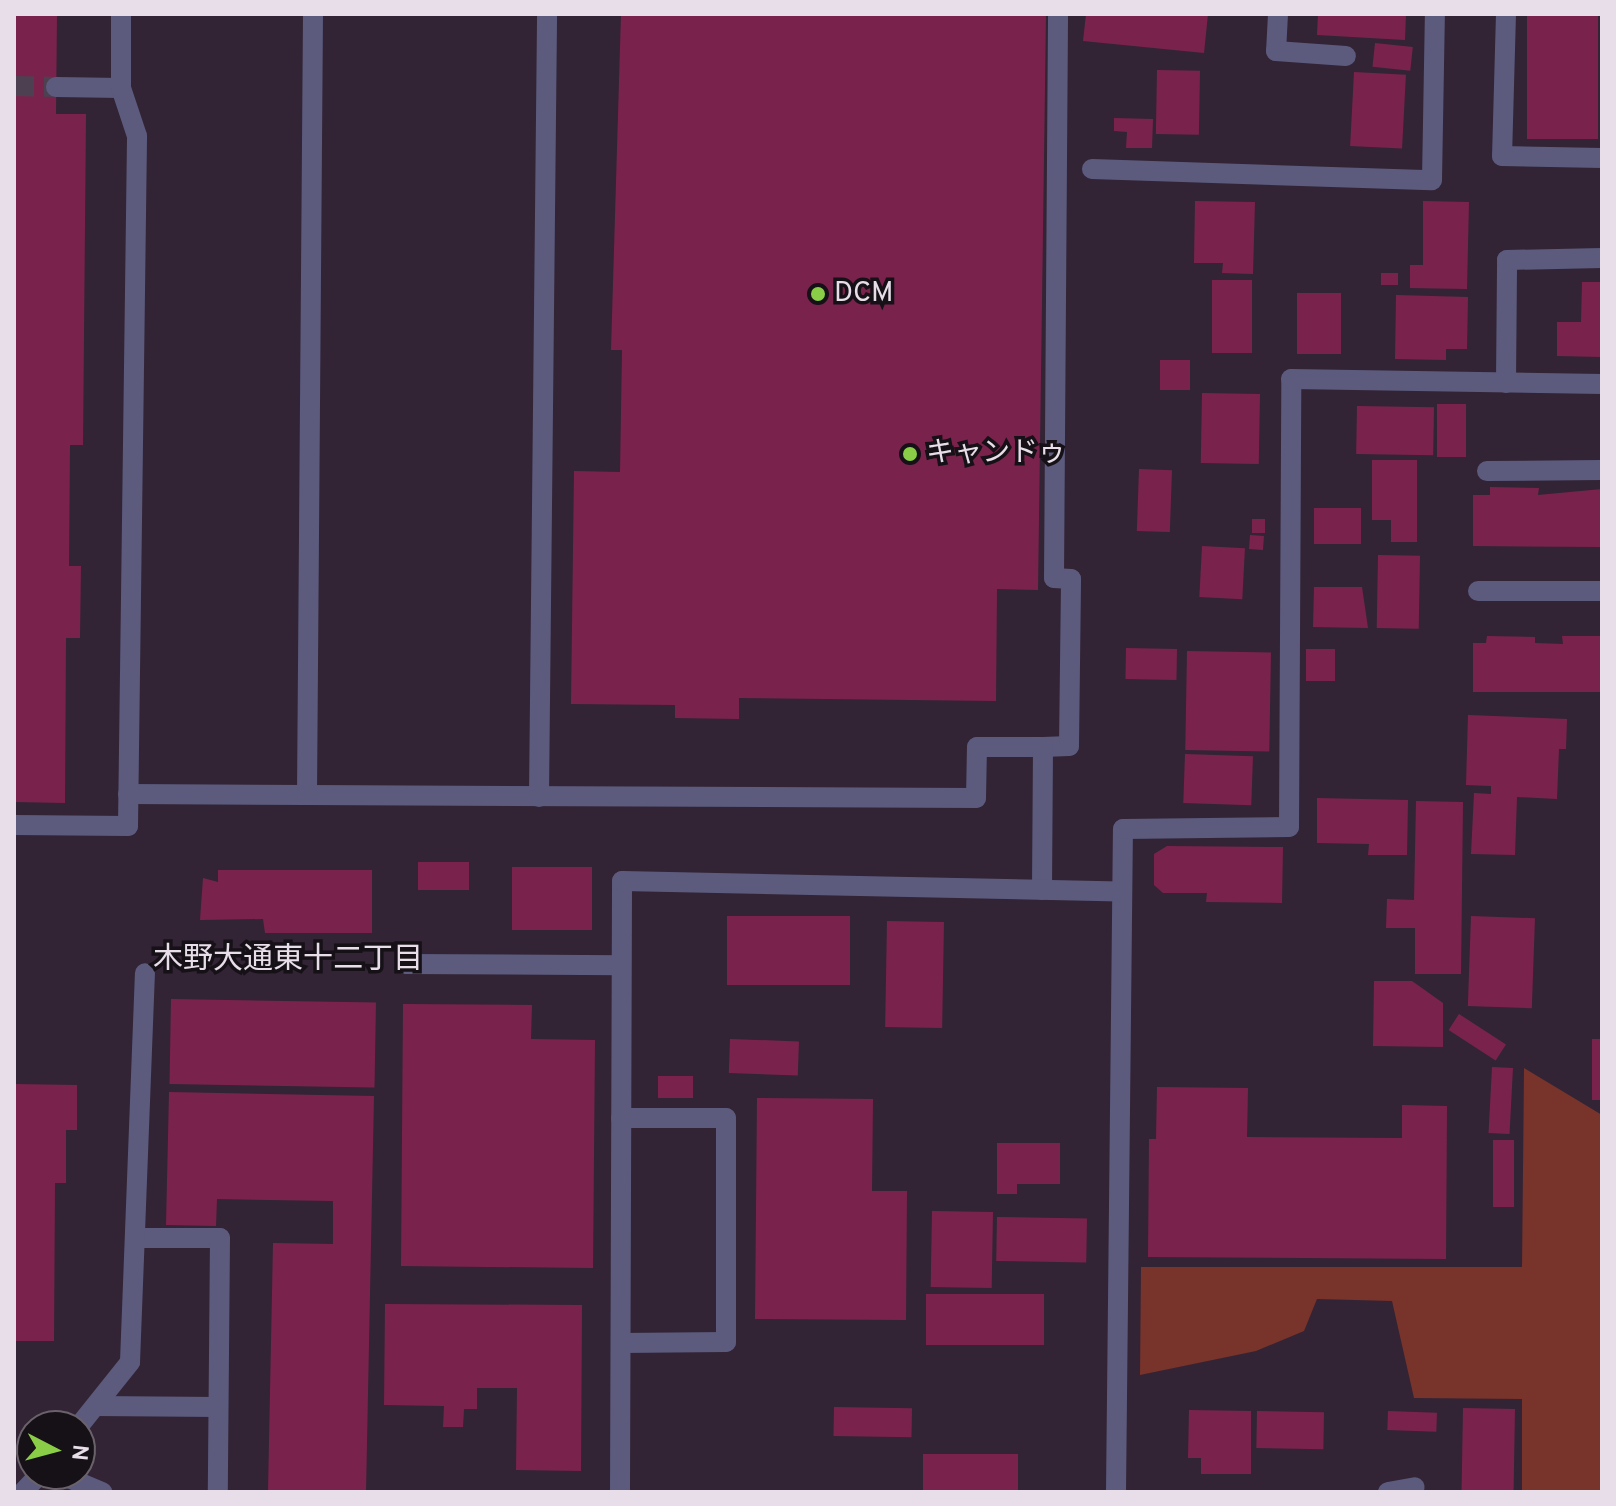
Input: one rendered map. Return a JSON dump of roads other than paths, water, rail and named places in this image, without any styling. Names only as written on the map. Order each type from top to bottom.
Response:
[{"type":"street","points":[[14,825],[128,826],[137,136],[121,88],[121,14]]},
{"type":"street","points":[[307,795],[313,14]]},
{"type":"street","points":[[539,797],[547,14]]},
{"type":"street","points":[[128,794],[976,798],[977,747],[1069,746],[1071,579],[1054,578],[1058,14]]},
{"type":"street","points":[[1278,14],[1276,51],[1346,56]]},
{"type":"street","points":[[1092,169],[1432,180],[1435,14]]},
{"type":"street","points":[[1506,14],[1502,156],[1602,158]]},
{"type":"street","points":[[56,87],[121,88]]},
{"type":"street","points":[[1506,383],[1507,260],[1602,258]]},
{"type":"street","points":[[1116,1492],[1123,829],[1289,827],[1291,379],[1602,384]]},
{"type":"street","points":[[1487,471],[1602,470]]},
{"type":"street","points":[[1478,591],[1602,591]]},
{"type":"street","points":[[1042,890],[1043,747]]},
{"type":"street","points":[[620,1492],[622,881],[1120,891]]},
{"type":"street","points":[[405,964],[621,965]]},
{"type":"street","points":[[93,1410],[130,1362],[145,973]]},
{"type":"street","points":[[621,1118],[726,1118],[726,1342],[621,1343]]},
{"type":"street","points":[[136,1238],[220,1238],[218,1492]]},
{"type":"street","points":[[96,1406],[218,1407]]},
{"type":"street","points":[[1388,1492],[1415,1487]]},
{"type":"tunnel","points":[[14,86],[56,87]]},
{"type":"place","name":"DCM","points":[[818,294]]},
{"type":"place","name":"キャンドゥ","points":[[910,454]]},
{"type":"district","name":"木野大通東十二丁目","points":[[288,961]]}]
